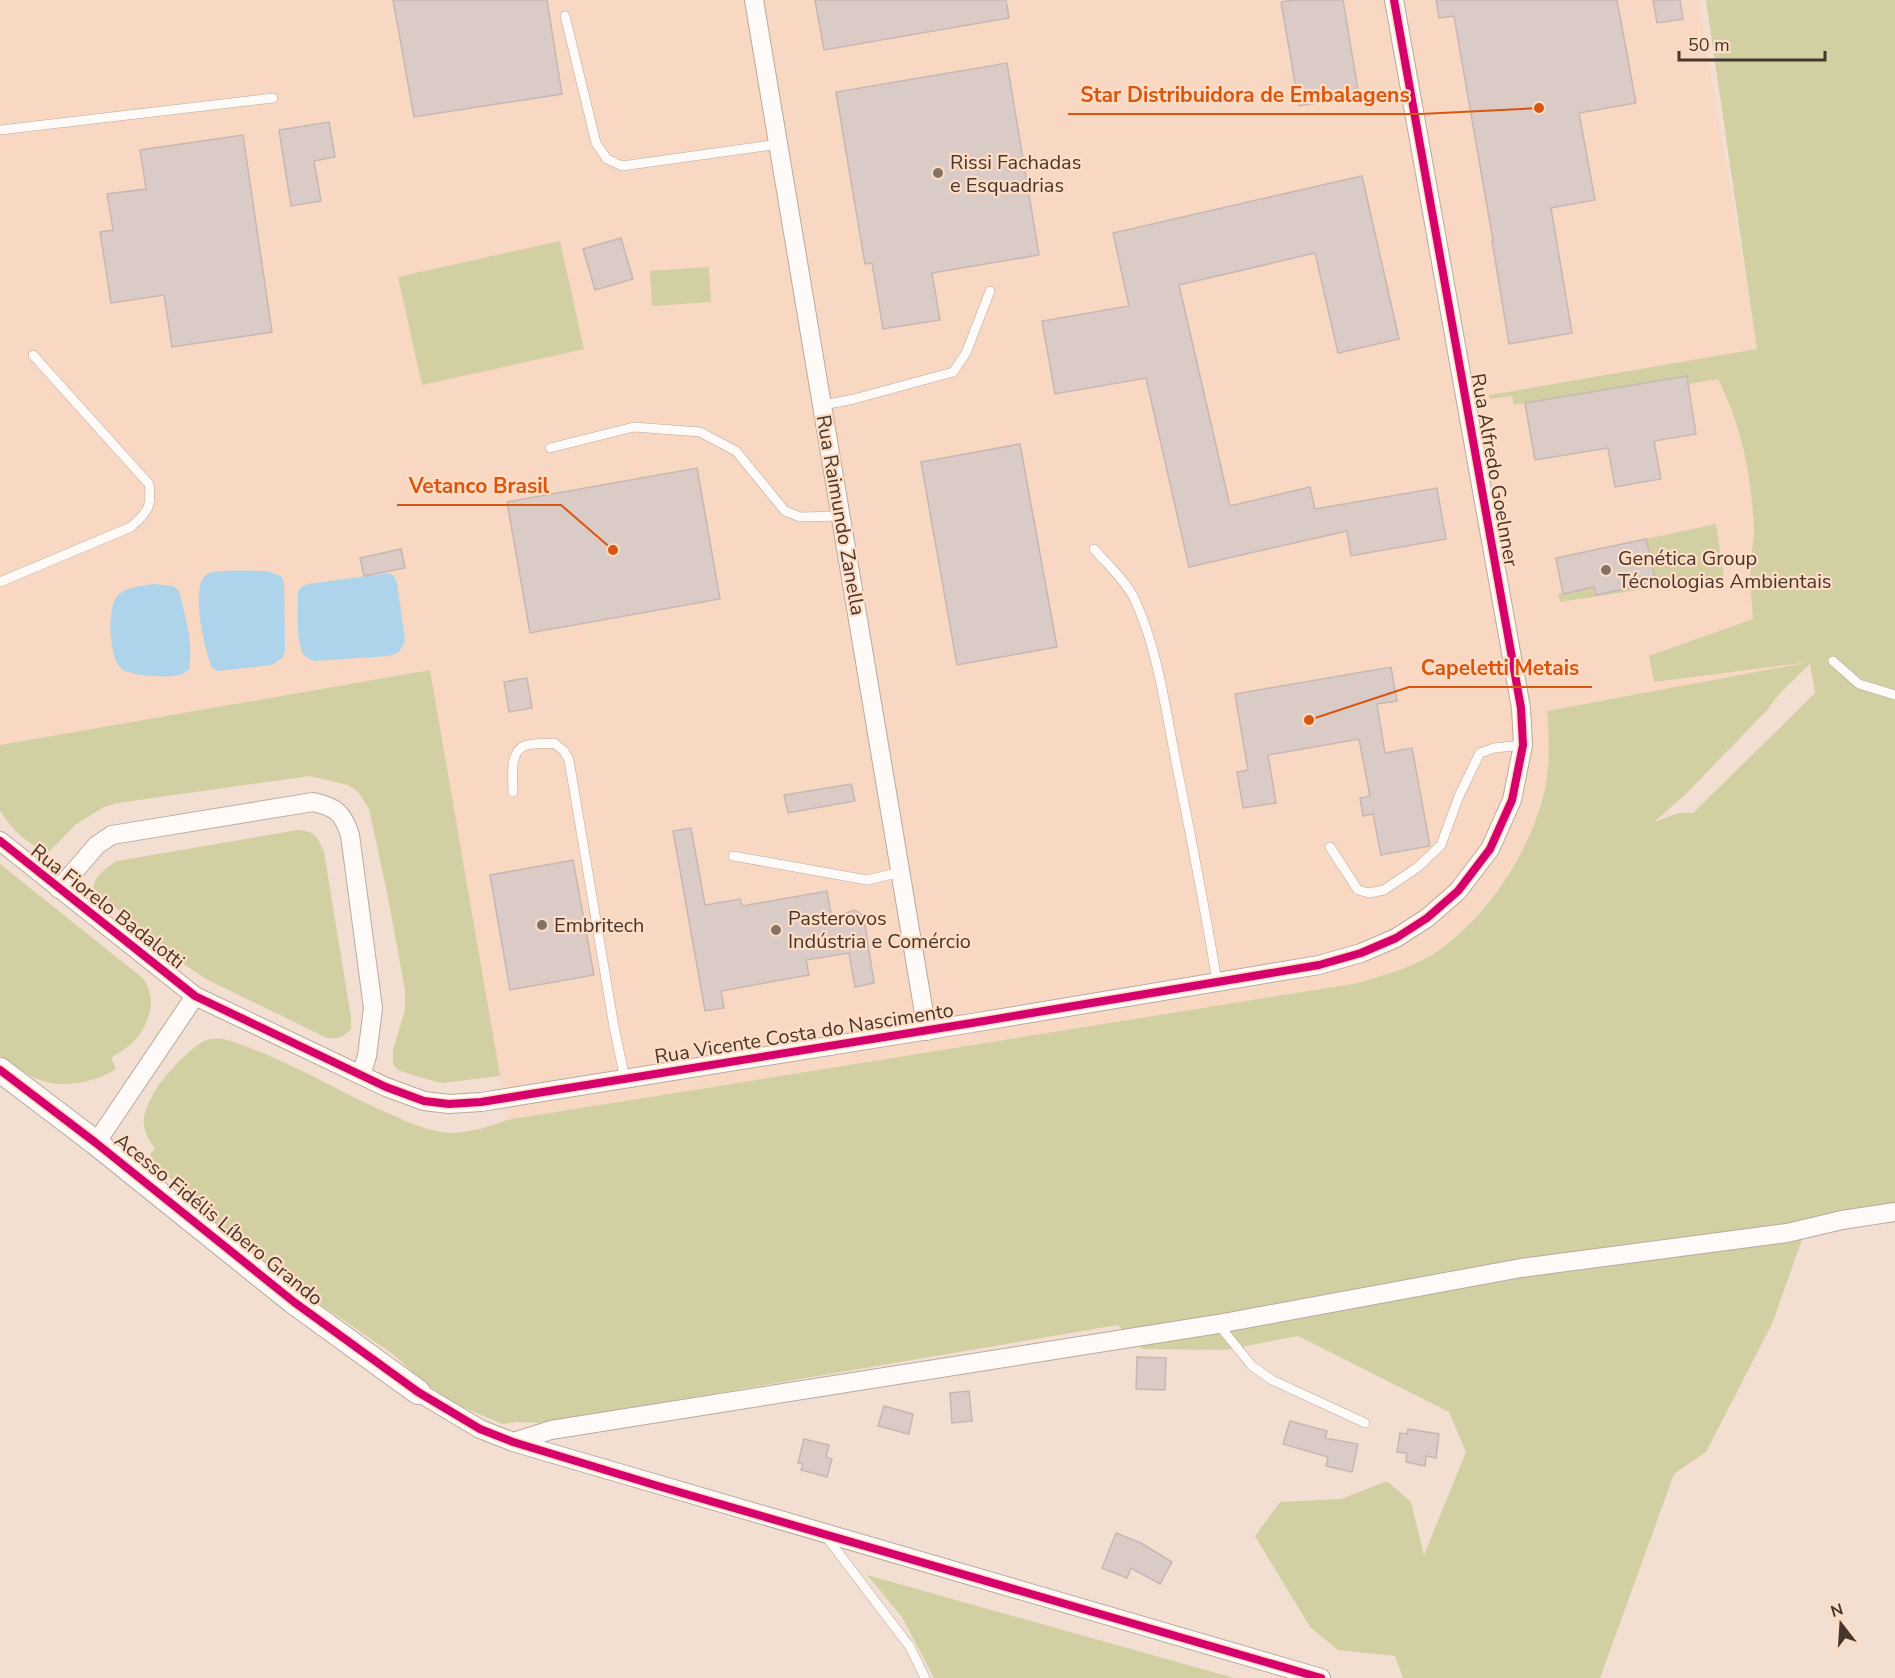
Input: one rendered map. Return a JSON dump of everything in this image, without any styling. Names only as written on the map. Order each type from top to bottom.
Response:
[{"type":"street","name":"Rua Raimundo Zanella","points":[[754,0],[927,1031]]},
{"type":"street","name":"Rua Alfredo Goelnner","points":[[1394,0],[1521,708],[1523,744],[1512,800],[1490,849],[1458,891],[1427,918]]},
{"type":"street","points":[[59,889],[97,845],[112,835],[313,802],[326,805],[338,812],[345,821],[350,835],[373,1008],[367,1056],[361,1075]]},
{"type":"street","name":"Rua Fiorelo Badalotti","points":[[0,841],[195,996]]},
{"type":"street","name":"Rua Vicente Costa do Nascimento","points":[[195,996],[386,1087],[424,1101],[449,1104],[481,1102],[927,1031],[1319,965],[1361,953],[1396,938],[1427,918]]},
{"type":"street","points":[[96,1143],[195,996]]},
{"type":"street","name":"Acesso Fidélis Líbero Grando","points":[[0,1070],[96,1143],[294,1302],[418,1392]]},
{"type":"street","points":[[513,1442],[551,1430],[1218,1324],[1521,1268],[1787,1233],[1842,1220],[1895,1212]]},
{"type":"street","points":[[418,1392],[480,1429],[513,1442],[1321,1678]]},
{"type":"lane","points":[[565,16],[596,142],[607,159],[622,166],[778,144]]},
{"type":"lane","points":[[0,130],[273,98]]},
{"type":"lane","points":[[823,405],[854,399],[953,372],[966,353],[990,291]]},
{"type":"lane","points":[[0,582],[131,526],[145,514],[151,500],[149,484],[33,355]]},
{"type":"lane","points":[[550,448],[634,427],[700,432],[736,451],[785,511],[800,517],[841,516]]},
{"type":"lane","points":[[1094,549],[1127,586],[1151,645],[1206,913],[1217,982]]},
{"type":"lane","points":[[1833,661],[1859,684],[1895,695]]},
{"type":"lane","points":[[513,792],[514,760],[518,751],[525,746],[554,743],[564,751],[569,760],[614,1027],[625,1078]]},
{"type":"lane","points":[[1330,847],[1358,890],[1369,893],[1384,890],[1418,867],[1441,845],[1459,796],[1480,753],[1494,748],[1523,744]]},
{"type":"lane","points":[[733,856],[867,880],[901,873]]},
{"type":"lane","points":[[1218,1324],[1252,1366],[1272,1380],[1365,1423]]},
{"type":"lane","points":[[824,1534],[910,1647],[925,1678]]},
{"type":"shaded area","points":[[0,0],[1698,0],[1811,663],[1547,711],[1550,749],[1546,784],[1532,833],[1504,880],[1473,920],[1442,948],[1408,966],[1358,983],[507,1120],[429,670],[0,745]]},
{"type":"shaded area","points":[[1706,0],[1895,0],[1895,1217],[1805,1231],[1772,1324],[1706,1452],[1674,1474],[1600,1678],[1403,1678],[1395,1656],[1338,1650],[1310,1627],[1255,1536],[1280,1502],[1341,1499],[1387,1481],[1411,1502],[1424,1555],[1466,1452],[1449,1412],[1298,1336],[1225,1350],[1142,1349],[1118,1325],[542,1423],[503,1424],[455,1404],[422,1381],[393,1354],[302,1292],[227,1234],[156,1164],[150,1154],[155,1149],[146,1134],[144,1121],[150,1100],[159,1085],[180,1061],[196,1046],[216,1038],[258,1051],[410,1123],[432,1130],[454,1133],[507,1120],[1358,983],[1423,960],[1442,948],[1478,915],[1494,896],[1521,853],[1532,830],[1546,784],[1549,747],[1547,711],[1810,662],[1654,682],[1649,656],[1753,619],[1750,577],[1754,531],[1751,492],[1739,434],[1718,379],[1688,384],[1687,376],[1514,405],[1512,396],[1490,399],[1489,395],[1757,349]],"holes":[[[1810,664],[1815,693],[1693,813],[1679,813],[1654,822],[1687,793]]]},
{"type":"shaded area","points":[[560,241],[584,349],[422,385],[398,277]]},
{"type":"shaded area","points":[[709,267],[711,302],[652,306],[650,271]]},
{"type":"shaded area","points":[[1716,524],[1724,578],[1715,582],[1704,580],[1560,602],[1558,594],[1594,587],[1596,595],[1655,583],[1646,539]]},
{"type":"shaded area","points":[[430,670],[500,1076],[442,1083],[398,1070],[393,1064],[393,1050],[405,1010],[405,990],[369,809],[358,792],[348,785],[310,776],[117,803],[102,808],[75,825],[50,851],[28,842],[0,810],[0,745]]},
{"type":"shaded area","points":[[298,830],[315,836],[324,852],[351,1017],[351,1029],[338,1038],[327,1038],[206,979],[176,959],[93,888],[99,875],[117,861]]},
{"type":"shaded area","points":[[0,864],[136,973],[148,987],[151,1004],[146,1022],[137,1038],[111,1058],[116,1069],[111,1072],[82,1082],[54,1083],[27,1074],[0,1056]]},
{"type":"shaded area","points":[[867,1575],[1234,1678],[934,1678],[902,1617]]},
{"type":"water","points":[[267,571],[281,576],[284,581],[285,651],[282,658],[272,665],[217,671],[212,668],[200,619],[199,591],[202,581],[207,574],[212,572]]},
{"type":"water","points":[[389,573],[394,576],[397,583],[405,640],[400,651],[389,656],[314,661],[305,656],[300,644],[298,625],[298,592],[301,587],[308,584]]},
{"type":"water","points":[[153,584],[173,586],[179,591],[188,630],[190,659],[189,669],[177,676],[142,675],[127,671],[122,669],[114,655],[111,621],[114,601],[125,590]]},
{"type":"building","points":[[393,0],[547,0],[562,94],[414,117]]},
{"type":"building","points":[[815,0],[1006,0],[1009,18],[824,50]]},
{"type":"building","points":[[1343,0],[1359,96],[1299,106],[1281,2]]},
{"type":"building","points":[[1436,0],[1617,0],[1636,103],[1579,113],[1595,200],[1551,208],[1572,333],[1509,344],[1454,16],[1439,18]]},
{"type":"building","points":[[1653,0],[1680,0],[1683,19],[1657,23]]},
{"type":"building","name":"Rissi Fachadas e Esquadrias","points":[[1007,63],[1039,255],[932,273],[940,320],[883,329],[872,263],[865,264],[836,92]]},
{"type":"building","points":[[329,122],[335,157],[314,161],[321,201],[291,206],[279,130]]},
{"type":"building","points":[[243,135],[272,332],[172,347],[164,295],[111,303],[100,232],[113,230],[107,194],[146,189],[140,150]]},
{"type":"building","points":[[1362,176],[1399,339],[1338,353],[1315,253],[1179,285],[1230,506],[1310,487],[1315,509],[1437,488],[1446,539],[1351,556],[1347,531],[1189,567],[1146,378],[1055,394],[1042,321],[1129,306],[1113,233]]},
{"type":"building","points":[[621,238],[633,279],[595,290],[583,249]]},
{"type":"building","points":[[1687,376],[1696,434],[1654,441],[1661,479],[1615,487],[1608,448],[1535,460],[1525,403]]},
{"type":"building","points":[[1020,444],[1057,647],[957,665],[921,462]]},
{"type":"building","points":[[697,468],[720,599],[530,633],[507,502]]},
{"type":"building","name":"Genética Group Técnologias Ambientais","points":[[1646,539],[1656,582],[1596,595],[1594,587],[1563,594],[1556,558]]},
{"type":"building","points":[[401,549],[405,568],[364,576],[360,558]]},
{"type":"building","points":[[1391,667],[1397,701],[1377,704],[1385,753],[1412,748],[1430,846],[1381,855],[1373,814],[1363,816],[1360,798],[1370,796],[1359,739],[1268,755],[1276,803],[1243,808],[1237,772],[1248,770],[1235,694]]},
{"type":"building","points":[[527,678],[532,708],[509,712],[504,682]]},
{"type":"building","points":[[851,784],[855,801],[788,813],[784,795]]},
{"type":"building","points":[[691,828],[705,905],[740,899],[742,906],[827,891],[832,919],[854,910],[864,918],[874,983],[855,987],[849,953],[806,960],[809,975],[721,991],[724,1008],[705,1011],[673,831]]},
{"type":"building","name":"Embritech","points":[[573,860],[594,975],[510,990],[490,875]]},
{"type":"building","points":[[1137,1357],[1166,1358],[1165,1390],[1136,1389]]},
{"type":"building","points":[[969,1391],[972,1421],[952,1423],[950,1393]]},
{"type":"building","points":[[884,1406],[913,1414],[909,1434],[878,1426]]},
{"type":"building","points":[[1290,1421],[1327,1431],[1325,1438],[1358,1444],[1352,1472],[1326,1466],[1328,1457],[1283,1444]]},
{"type":"building","points":[[1408,1429],[1439,1434],[1436,1458],[1426,1456],[1425,1466],[1406,1462],[1407,1453],[1397,1452],[1400,1433],[1407,1434]]},
{"type":"building","points":[[804,1439],[829,1445],[826,1457],[832,1459],[827,1477],[801,1470],[803,1464],[798,1463]]},
{"type":"building","points":[[1116,1533],[1141,1543],[1172,1562],[1160,1584],[1131,1568],[1127,1578],[1102,1568]]},
{"type":"cycle path","points":[[0,841],[195,996],[386,1087],[424,1101],[449,1104],[481,1102],[1319,965],[1361,953],[1396,938],[1427,918],[1458,891],[1490,849],[1512,800],[1523,745],[1521,708],[1394,0]]},
{"type":"cycle path","points":[[0,1070],[96,1143],[294,1302],[418,1392],[480,1429],[513,1442],[658,1486],[1321,1678]]},
{"type":"place","name":"Star Distribuidora de Embalagens","points":[[1539,108]]},
{"type":"place","name":"Rissi Fachadas e Esquadrias","points":[[938,173]]},
{"type":"place","name":"Vetanco Brasil","points":[[613,550]]},
{"type":"place","name":"Genética Group Técnologias Ambientais","points":[[1606,570]]},
{"type":"place","name":"Capeletti Metais","points":[[1309,720]]},
{"type":"place","name":"Embritech","points":[[542,925]]},
{"type":"place","name":"Pasterovos Indústria e Comércio","points":[[776,930]]}]
